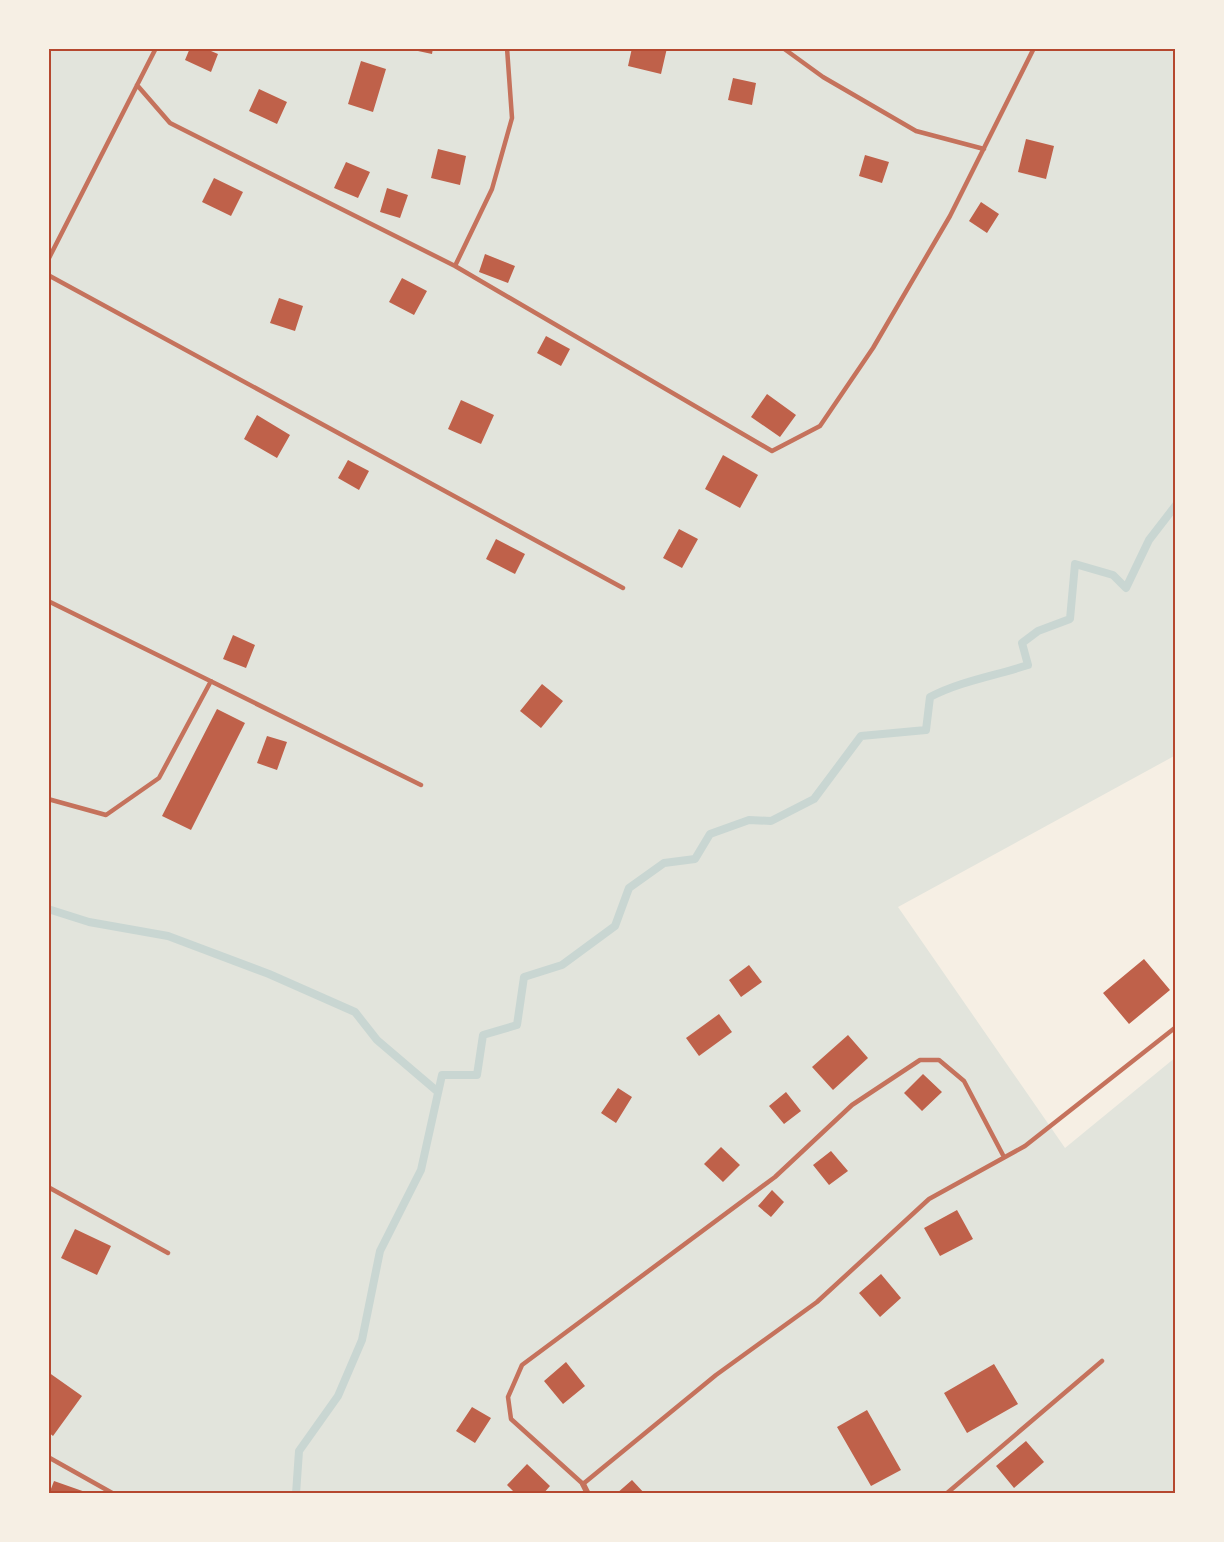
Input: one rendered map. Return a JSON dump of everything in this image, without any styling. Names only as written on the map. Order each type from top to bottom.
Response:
[{"type":"street","points":[[583,1484],[588,1494]]},
{"type":"lane","points":[[48,260],[156,48]]},
{"type":"lane","points":[[455,267],[492,189],[512,118],[507,48]]},
{"type":"lane","points":[[783,48],[822,77],[916,131],[984,149]]},
{"type":"lane","points":[[137,85],[170,123],[455,267],[772,451],[820,426],[873,348],[950,216],[1034,48]]},
{"type":"lane","points":[[48,276],[623,588]]},
{"type":"lane","points":[[48,601],[421,785]]},
{"type":"lane","points":[[48,798],[106,815],[159,778],[211,681]]},
{"type":"lane","points":[[1004,1158],[964,1081],[939,1060],[920,1060],[852,1105],[775,1177],[522,1365],[508,1396],[511,1419],[583,1484],[716,1374],[817,1302],[929,1199],[1004,1158],[1025,1146],[1176,1027]]},
{"type":"lane","points":[[48,1187],[168,1253]]},
{"type":"lane","points":[[946,1494],[1102,1361]]},
{"type":"lane","points":[[48,1457],[114,1494]]},
{"type":"shaded area","points":[[48,48],[1176,48],[1176,755],[898,907],[1065,1148],[1176,1057],[1176,1494],[48,1494]]},
{"type":"building","points":[[190,48],[204,48],[218,54],[211,72],[185,60]]},
{"type":"building","points":[[404,48],[433,48],[432,54]]},
{"type":"building","points":[[632,48],[667,48],[661,74],[628,66]]},
{"type":"building","points":[[361,61],[386,69],[373,112],[348,104]]},
{"type":"building","points":[[733,78],[756,83],[752,105],[728,100]]},
{"type":"building","points":[[259,89],[287,102],[277,124],[249,111]]},
{"type":"building","points":[[1026,139],[1054,146],[1046,179],[1018,172]]},
{"type":"building","points":[[438,149],[466,156],[460,185],[431,178]]},
{"type":"building","points":[[865,155],[889,162],[882,183],[859,176]]},
{"type":"building","points":[[346,162],[370,172],[358,198],[334,188]]},
{"type":"building","points":[[214,178],[243,192],[231,216],[202,202]]},
{"type":"building","points":[[387,188],[408,195],[400,218],[380,212]]},
{"type":"building","points":[[981,202],[999,214],[987,233],[969,221]]},
{"type":"building","points":[[485,254],[515,266],[508,283],[479,272]]},
{"type":"building","points":[[402,278],[427,291],[414,315],[389,302]]},
{"type":"building","points":[[279,298],[303,306],[295,331],[270,323]]},
{"type":"building","points":[[546,336],[570,349],[561,366],[537,353]]},
{"type":"building","points":[[767,394],[796,415],[780,437],[751,417]]},
{"type":"building","points":[[461,400],[494,415],[481,444],[448,429]]},
{"type":"building","points":[[257,415],[290,435],[277,458],[244,439]]},
{"type":"building","points":[[723,455],[758,475],[740,508],[705,489]]},
{"type":"building","points":[[348,460],[369,471],[359,490],[338,478]]},
{"type":"building","points":[[679,529],[698,539],[682,568],[663,558]]},
{"type":"building","points":[[496,539],[525,554],[515,574],[486,559]]},
{"type":"building","points":[[233,635],[255,645],[246,668],[223,659]]},
{"type":"building","points":[[542,684],[563,701],[541,728],[520,711]]},
{"type":"building","points":[[217,709],[245,723],[191,830],[162,816]]},
{"type":"building","points":[[267,736],[287,742],[277,770],[257,763]]},
{"type":"building","points":[[1144,959],[1170,990],[1129,1024],[1103,993]]},
{"type":"building","points":[[749,965],[762,982],[741,997],[729,980]]},
{"type":"building","points":[[719,1014],[732,1032],[699,1056],[686,1038]]},
{"type":"building","points":[[848,1035],[868,1058],[833,1090],[812,1067]]},
{"type":"building","points":[[923,1074],[942,1092],[922,1111],[904,1093]]},
{"type":"building","points":[[618,1088],[632,1097],[616,1123],[601,1113]]},
{"type":"building","points":[[786,1092],[801,1111],[784,1124],[769,1106]]},
{"type":"building","points":[[721,1147],[740,1165],[723,1182],[704,1164]]},
{"type":"building","points":[[831,1151],[848,1171],[829,1185],[813,1165]]},
{"type":"building","points":[[772,1190],[784,1202],[771,1217],[758,1206]]},
{"type":"building","points":[[957,1210],[973,1239],[940,1256],[924,1228]]},
{"type":"building","points":[[75,1229],[111,1246],[97,1275],[61,1258]]},
{"type":"building","points":[[881,1274],[901,1298],[880,1317],[859,1293]]},
{"type":"building","points":[[566,1362],[585,1386],[563,1404],[544,1381]]},
{"type":"building","points":[[994,1364],[1018,1404],[967,1433],[944,1393]]},
{"type":"building","points":[[48,1372],[82,1396],[53,1436],[48,1432]]},
{"type":"building","points":[[472,1407],[491,1418],[475,1443],[456,1431]]},
{"type":"building","points":[[867,1410],[901,1470],[871,1486],[837,1427]]},
{"type":"building","points":[[1026,1441],[1044,1462],[1014,1488],[996,1466]]},
{"type":"building","points":[[527,1464],[550,1486],[543,1494],[516,1494],[507,1485]]},
{"type":"building","points":[[632,1480],[645,1494],[616,1494]]},
{"type":"building","points":[[54,1481],[91,1494],[49,1494]]},
{"type":"waterway","points":[[296,1494],[299,1451],[338,1396],[362,1340],[380,1251],[421,1170],[442,1075],[477,1075],[483,1035],[517,1025],[524,977],[562,965],[615,926],[629,888],[664,863],[695,859],[710,834],[749,820],[771,821],[814,799],[861,736],[926,730],[930,697],[966,683],[1028,665],[1022,643],[1038,631],[1070,619],[1075,564],[1113,575],[1126,588],[1149,540],[1176,505]]},
{"type":"waterway","points":[[48,909],[89,922],[168,936],[269,974],[355,1012],[377,1040],[438,1092]]}]
